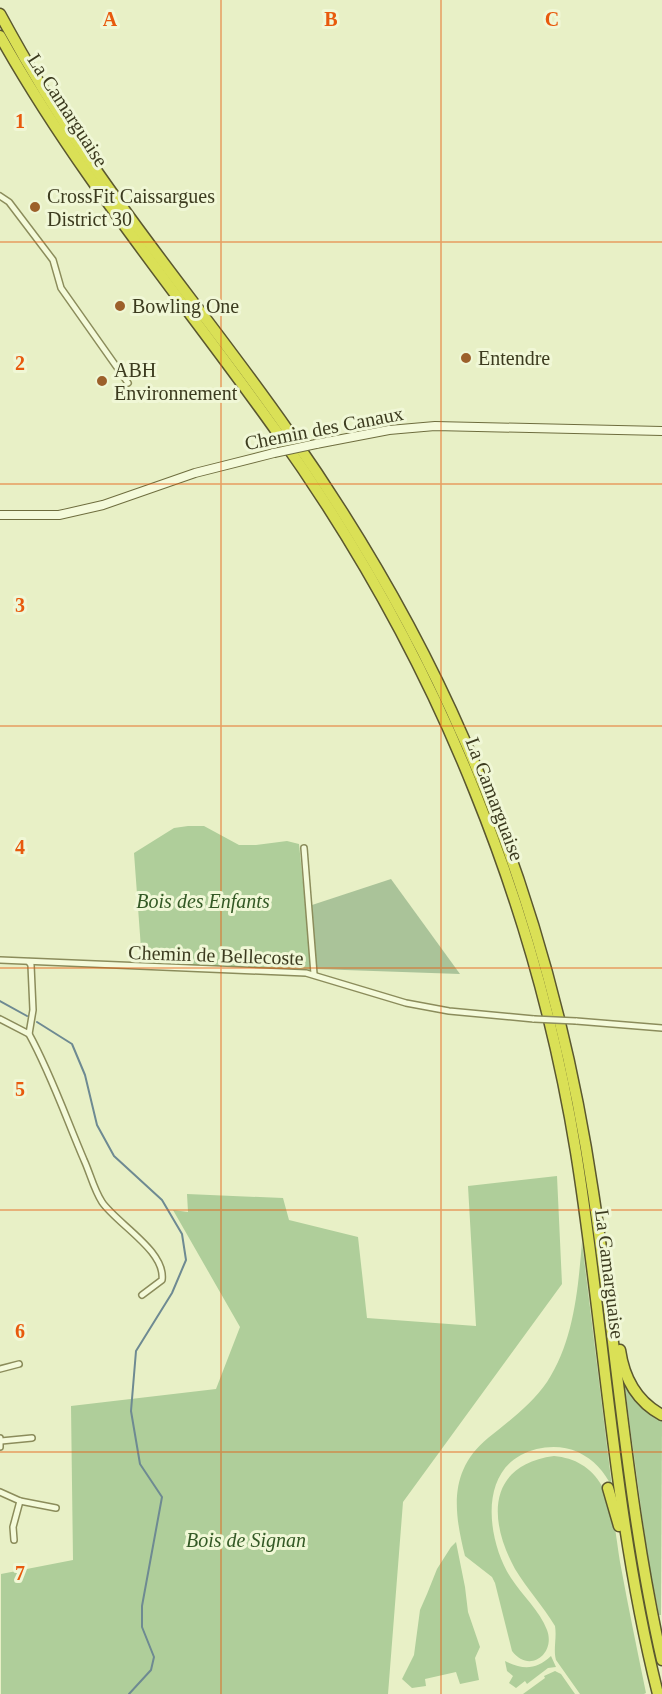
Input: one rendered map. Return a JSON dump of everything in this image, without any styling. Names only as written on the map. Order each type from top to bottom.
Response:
[{"type":"highway","name":"La Camarguaise","points":[[0,14],[23,56],[84,153],[262,393],[318,473],[379,570],[437,681],[492,806],[533,925],[564,1040],[581,1121],[597,1220],[638,1531],[662,1660]]},
{"type":"highway","name":"La Camarguaise","points":[[0,36],[43,109],[75,157],[309,478],[370,575],[411,650],[467,771],[515,900],[555,1043],[582,1196],[612,1438],[635,1588],[658,1694]]},
{"type":"highway","points":[[570,1119],[576,1180]]},
{"type":"highway","points":[[597,1220],[626,1376],[642,1400],[662,1414]]},
{"type":"highway","points":[[608,1488],[635,1588]]},
{"type":"main road","name":"Chemin des Canaux","points":[[0,515],[59,515],[103,505],[195,473],[367,433],[427,427],[662,431]]},
{"type":"street","points":[[0,195],[9,202],[52,260],[62,288],[128,383]]},
{"type":"street","points":[[304,848],[314,974]]},
{"type":"street","name":"Chemin de Bellecoste","points":[[0,960],[314,974],[406,1003],[449,1011],[662,1028]]},
{"type":"street","points":[[28,962],[33,1010],[29,1034]]},
{"type":"street","points":[[0,1019],[29,1034],[42,1058],[102,1203],[138,1238],[160,1265],[162,1280],[142,1295]]},
{"type":"street","points":[[0,1370],[19,1364]]},
{"type":"street","points":[[0,1447],[0,1439],[32,1438]]},
{"type":"street","points":[[0,1492],[20,1501],[56,1508]]},
{"type":"street","points":[[14,1540],[13,1527],[20,1501]]},
{"type":"green space","name":"Bois des Enfants","points":[[204,826],[239,845],[287,841],[299,844],[312,970],[147,965],[142,962],[134,853],[174,828]]},
{"type":"green space","points":[[391,879],[460,974],[316,969],[312,905]]},
{"type":"green space","name":"Bois de Signan","points":[[557,1176],[562,1284],[403,1502],[388,1694],[1,1694],[1,1574],[73,1560],[71,1406],[216,1389],[240,1327],[173,1210],[188,1212],[187,1194],[283,1198],[289,1220],[358,1237],[367,1318],[476,1326],[468,1186]]},
{"type":"green space","points":[[582,1242],[612,1487],[594,1462],[571,1449],[557,1447],[542,1448],[521,1455],[507,1465],[498,1479],[493,1495],[492,1512],[497,1548],[511,1578],[544,1623],[549,1639],[548,1647],[539,1658],[526,1661],[512,1651],[492,1577],[465,1556],[458,1524],[457,1493],[466,1464],[475,1451],[534,1398],[556,1366],[573,1314]]},
{"type":"green space","points":[[624,1382],[662,1418],[661,1615],[659,1615],[648,1560]]},
{"type":"green space","points":[[554,1456],[576,1461],[588,1469],[598,1479],[606,1494],[614,1523],[646,1693],[644,1694],[580,1694],[556,1660],[555,1626],[515,1569],[506,1550],[500,1532],[498,1514],[499,1498],[505,1483],[516,1471],[532,1461]]},
{"type":"green space","points":[[456,1542],[468,1612],[480,1647],[475,1658],[479,1680],[460,1684],[456,1672],[425,1679],[426,1686],[412,1688],[402,1679],[414,1655],[420,1610],[437,1569]]},
{"type":"green space","points":[[551,1656],[556,1667],[548,1668],[527,1684],[525,1681],[516,1688],[509,1683],[513,1676],[507,1671],[505,1661],[529,1667],[540,1664]]},
{"type":"green space","points":[[555,1671],[561,1674],[575,1694],[523,1694],[545,1678],[544,1676]]},
{"type":"waterway","points":[[0,1001],[27,1016]]},
{"type":"waterway","points":[[37,1022],[72,1044],[85,1075],[97,1125],[114,1156],[162,1200],[182,1234],[186,1260],[172,1293],[136,1351],[131,1411],[140,1464],[162,1497],[142,1606],[142,1627],[154,1657],[151,1670],[129,1694]]},
{"type":"place","name":"CrossFit Caissargues District 30","points":[[35,207]]},
{"type":"place","name":"Bowling One","points":[[120,306]]},
{"type":"place","name":"Entendre","points":[[466,358]]},
{"type":"place","name":"ABH Environnement","points":[[102,381]]}]
